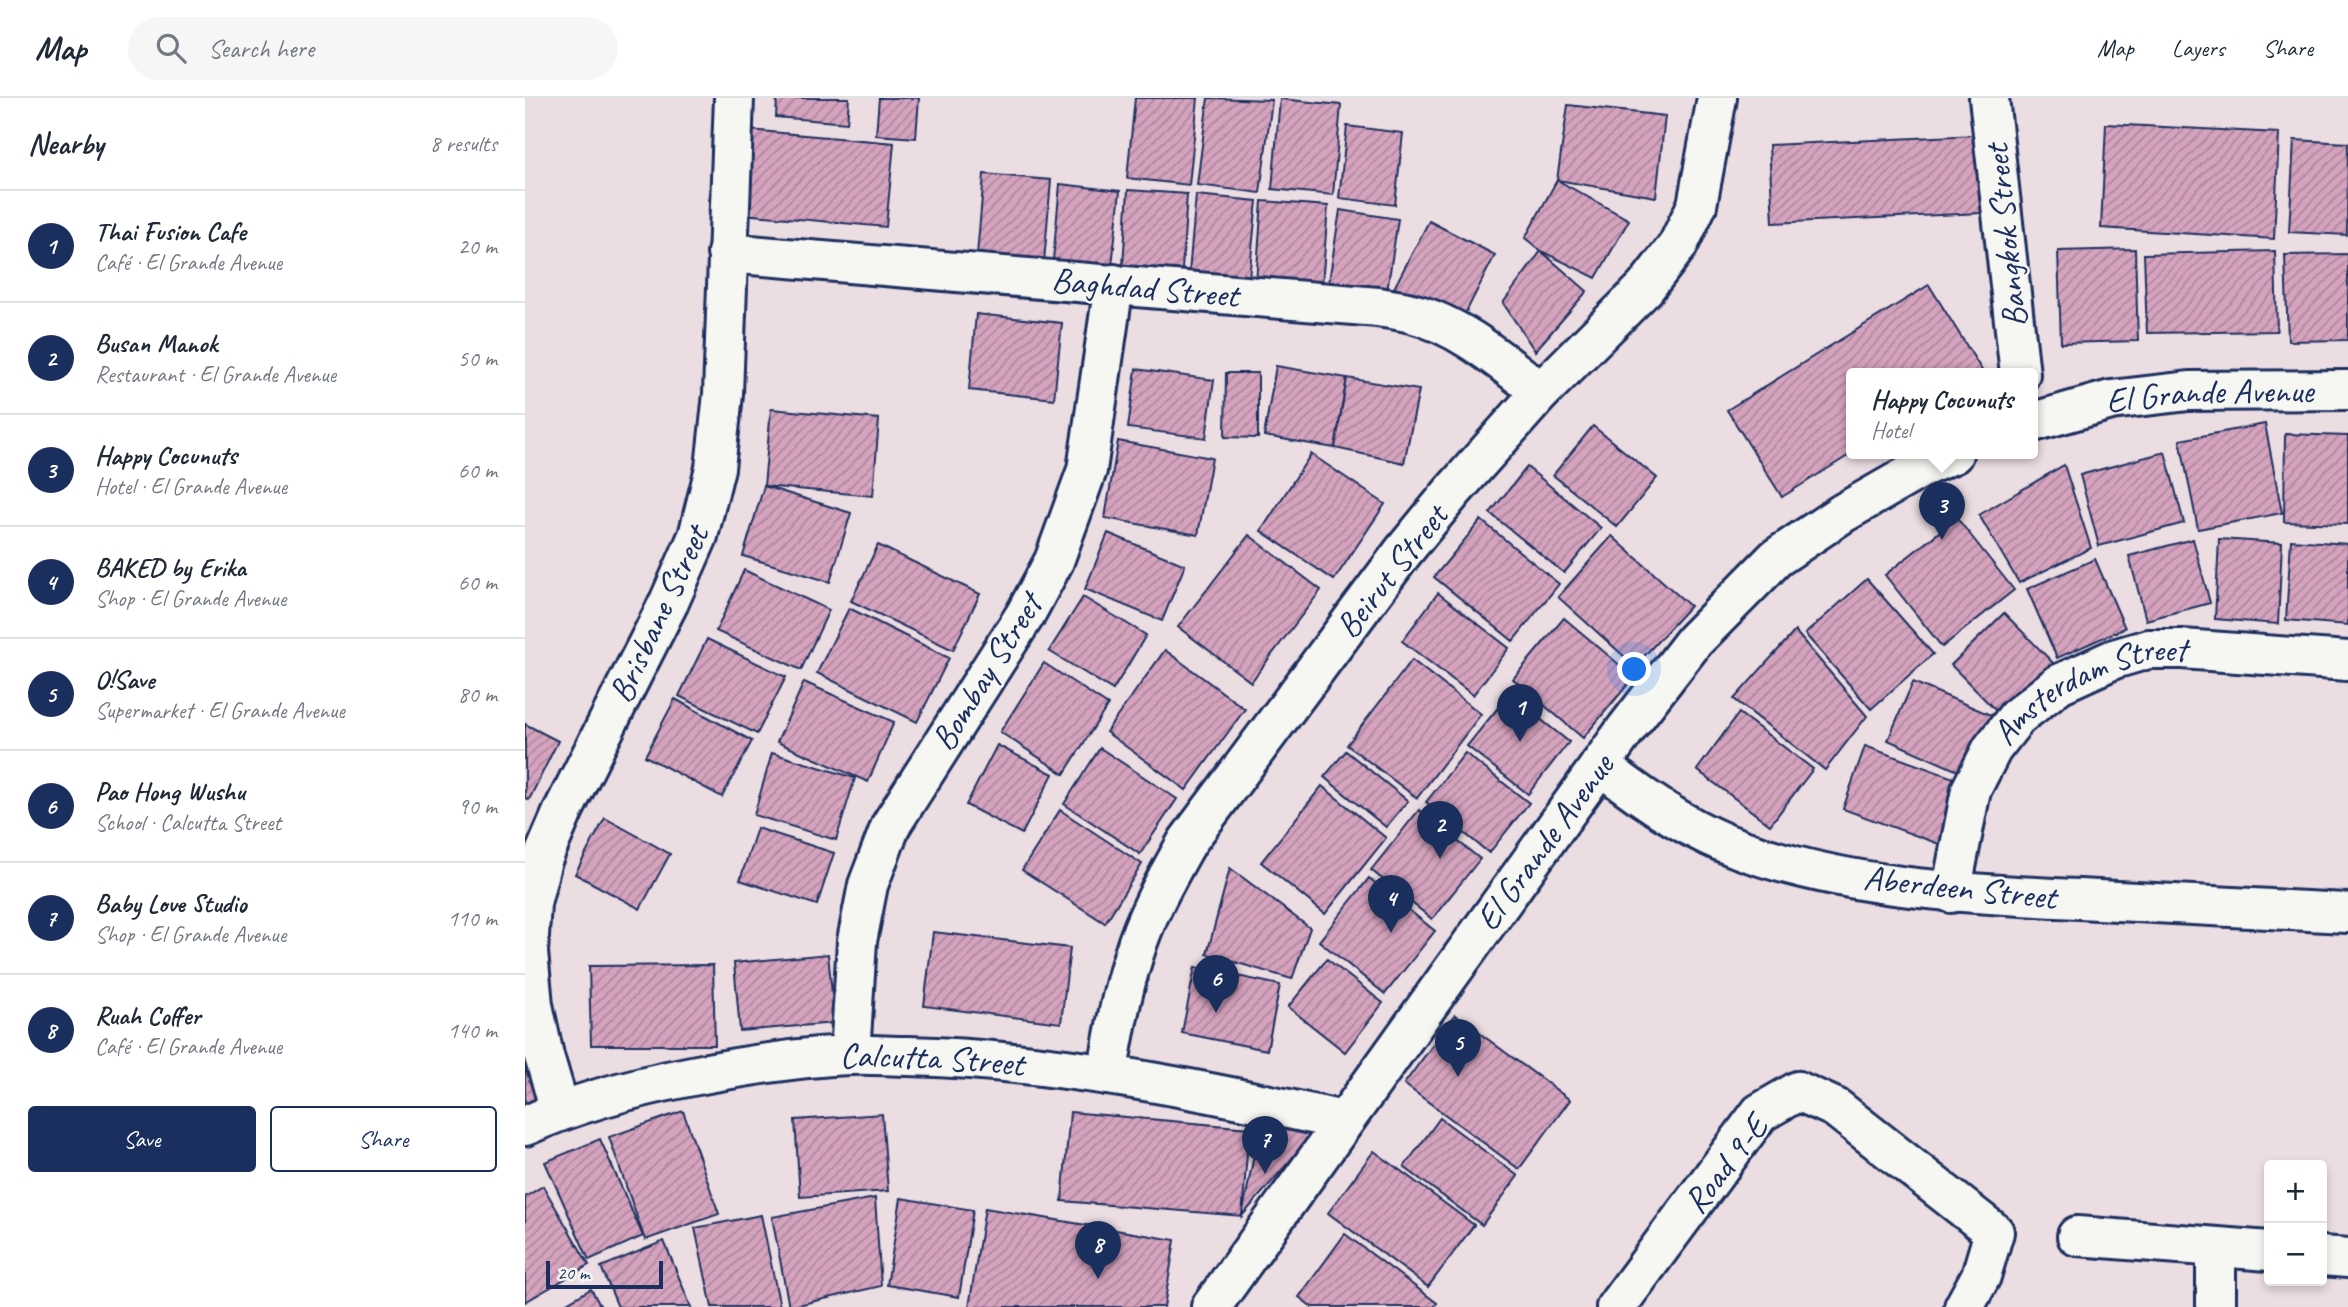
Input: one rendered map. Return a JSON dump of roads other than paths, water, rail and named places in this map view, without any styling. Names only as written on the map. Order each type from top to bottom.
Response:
[{"type":"street","name":"Brisbane Street","points":[[560,1110],[544,1056],[533,1004],[528,952],[528,902],[542,860],[564,810],[669,602],[698,536],[715,468],[723,394],[734,98]]},
{"type":"street","name":"Beirut Street","points":[[1107,1075],[1118,1015],[1134,953],[1158,894],[1187,842],[1403,552],[1496,440],[1645,288],[1678,245],[1697,205],[1717,98]]},
{"type":"street","name":"Bangkok Street","points":[[1989,98],[2019,368]]},
{"type":"street","name":"Baghdad Street","points":[[727,253],[1378,307],[1413,313],[1453,331],[1493,355],[1541,392]]},
{"type":"street","name":"Bombay Street","points":[[850,1055],[857,941],[868,885],[891,825],[1025,615],[1058,551],[1087,470],[1114,284]]},
{"type":"street","name":"El Grande Avenue","points":[[2038,421],[2111,400],[2189,391],[2348,390]]},
{"type":"street","name":"El Grande Avenue","points":[[1211,1307],[1600,765],[1694,641],[1776,558],[1843,513],[1942,459]]},
{"type":"street","name":"Amsterdam Street","points":[[1951,893],[1972,790],[1992,749],[2017,717],[2059,684],[2114,659],[2148,649],[2348,661]]},
{"type":"street","name":"Aberdeen Street","points":[[1600,765],[1636,793],[1681,820],[1737,849],[1786,864],[1951,893],[2348,914]]},
{"type":"street","name":"Calcutta Street","points":[[525,1126],[560,1110],[652,1084],[747,1065],[850,1055],[1003,1061],[1107,1075],[1343,1121]]},
{"type":"street","name":"Road 9-E","points":[[1616,1307],[1760,1113],[1798,1091],[1836,1108],[1994,1232],[1981,1276],[1964,1307]]},
{"type":"street","points":[[2077,1236],[2264,1251]]},
{"type":"street","points":[[2216,1247],[2216,1307]]},
{"type":"street","points":[[2327,1256],[2348,1258]]},
{"type":"place","name":"Happy Cocunuts","points":[[1942,540]]},
{"type":"place","name":"Thai Fusion Cafe","points":[[1520,742]]},
{"type":"place","name":"Busan Manok","points":[[1440,859]]},
{"type":"place","name":"BAKED by Erika","points":[[1391,933]]},
{"type":"place","name":"Pao Hong Wushu","points":[[1216,1013]]},
{"type":"place","name":"O!Save","points":[[1458,1077]]},
{"type":"place","name":"Baby Love Studio","points":[[1265,1174]]},
{"type":"place","name":"Ruah Coffer","points":[[1098,1279]]}]
